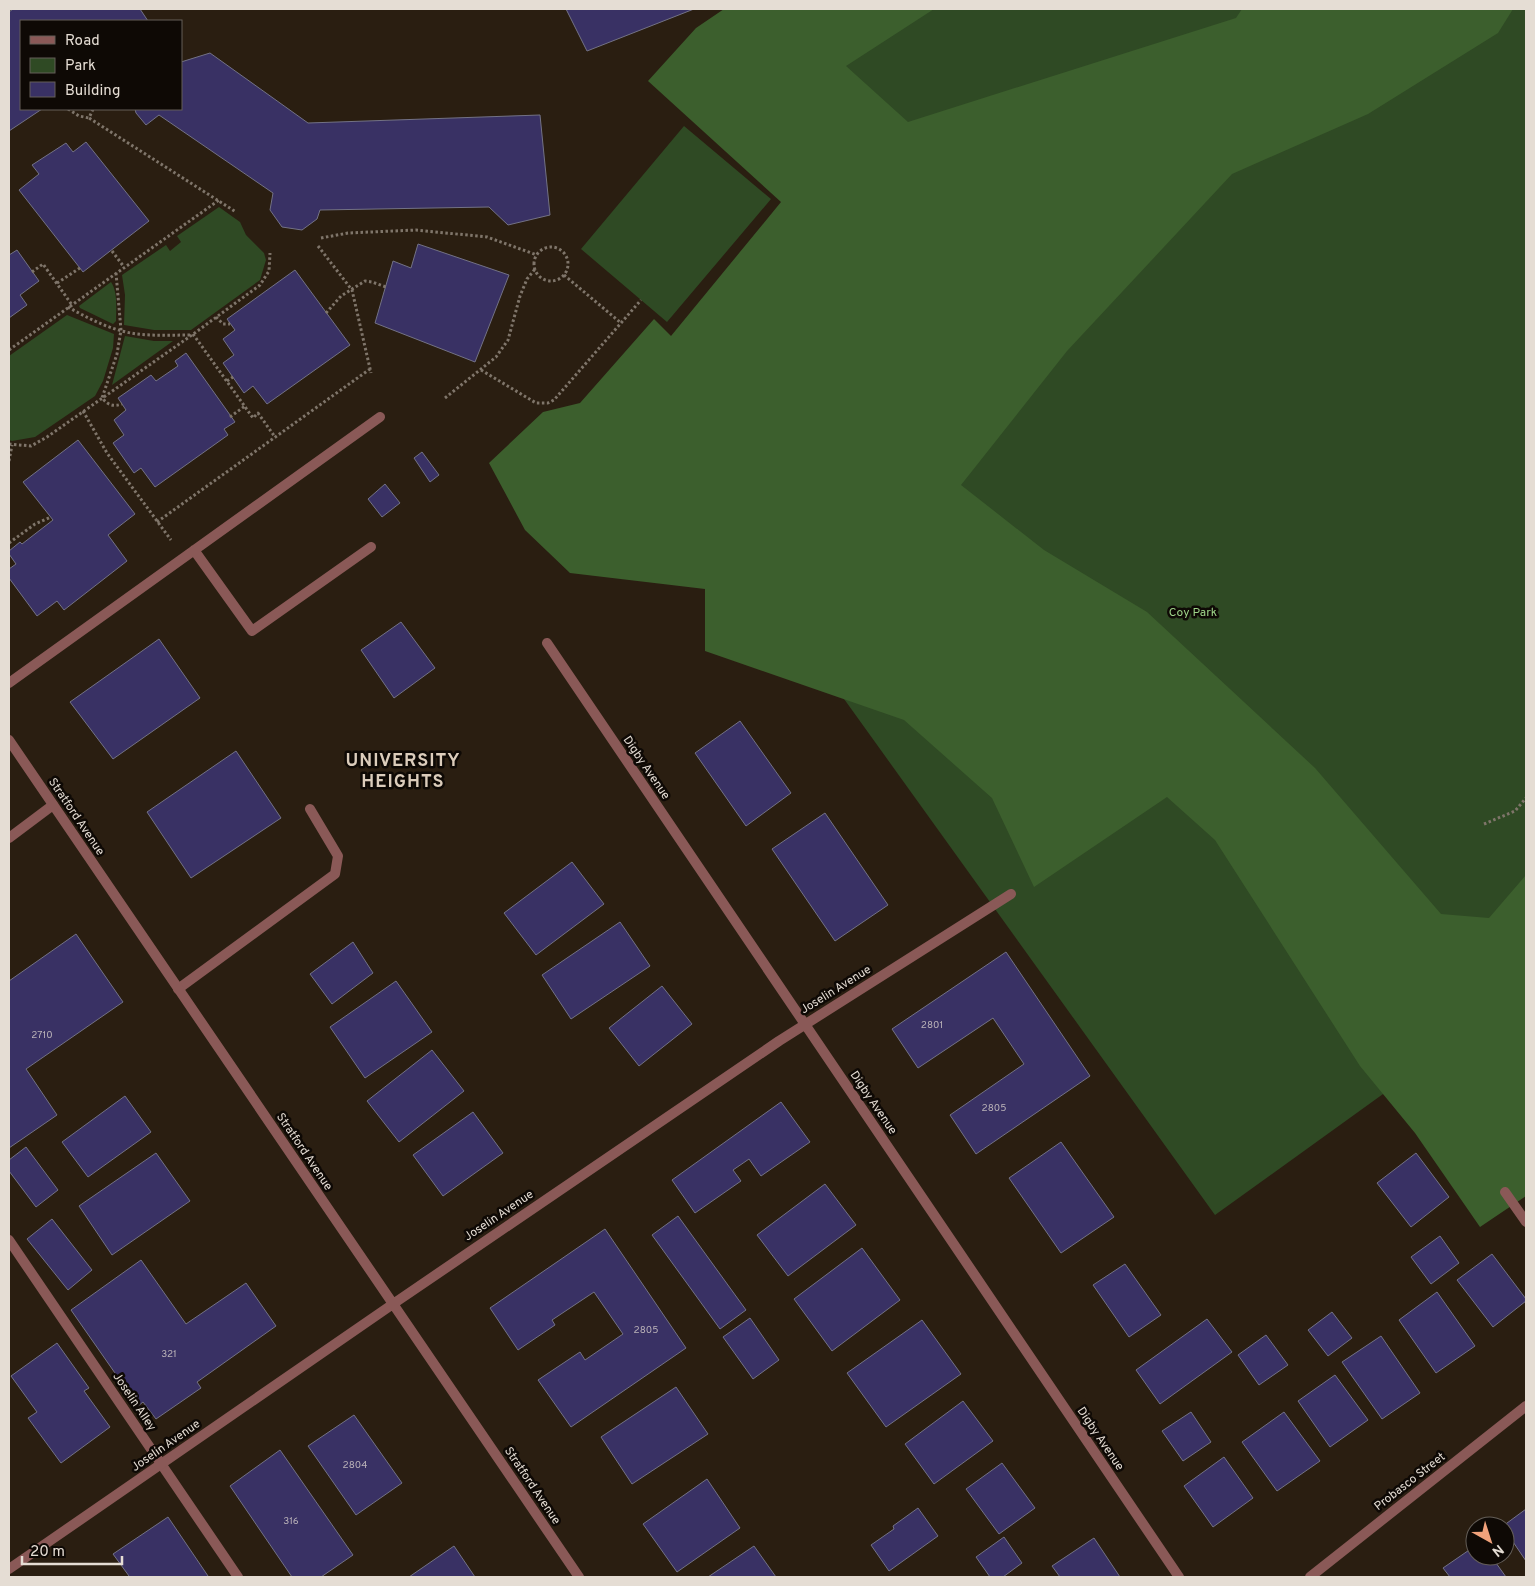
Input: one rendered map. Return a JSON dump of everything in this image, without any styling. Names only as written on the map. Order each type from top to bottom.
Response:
[{"type":"street","points":[[9,683],[380,417]]},
{"type":"street","points":[[194,550],[252,632],[371,547]]},
{"type":"street","name":"Digby Avenue","points":[[547,643],[1179,1577]]},
{"type":"street","name":"Stratford Avenue","points":[[9,740],[579,1577]]},
{"type":"street","points":[[9,838],[53,806]]},
{"type":"street","points":[[178,989],[335,874],[338,856],[310,809]]},
{"type":"street","name":"Joselin Avenue","points":[[9,1570],[393,1304],[804,1024],[1011,894]]},
{"type":"street","points":[[1506,1192],[1526,1222]]},
{"type":"street","name":"Joselin Alley","points":[[9,1240],[238,1577]]},
{"type":"street","name":"Probasco Street","points":[[1310,1577],[1526,1406]]},
{"type":"path","points":[[70,110],[79,116],[89,118],[236,212]]},
{"type":"path","points":[[89,118],[93,110]]},
{"type":"path","points":[[9,350],[219,200]]},
{"type":"path","points":[[321,238],[348,233],[416,230],[487,237],[537,255]]},
{"type":"path","points":[[82,411],[107,453],[156,522],[370,371],[352,290],[318,246]]},
{"type":"path","points":[[551,247],[561,250],[567,259],[567,270],[564,275],[554,281],[548,281],[539,276],[535,269],[534,260],[537,255],[540,250],[545,248],[551,247]]},
{"type":"path","points":[[112,250],[124,267]]},
{"type":"path","points":[[9,461],[10,445],[32,446],[47,437],[260,285],[269,271],[270,253]]},
{"type":"path","points":[[32,272],[43,264],[72,305]]},
{"type":"path","points":[[57,283],[80,268]]},
{"type":"path","points":[[445,398],[496,357],[508,340],[520,296],[527,279],[535,269]]},
{"type":"path","points":[[102,398],[117,354],[121,330],[116,272]]},
{"type":"path","points":[[564,275],[621,323]]},
{"type":"path","points":[[326,313],[341,296],[365,281],[386,287]]},
{"type":"path","points":[[481,370],[536,403],[548,403],[564,391],[641,300]]},
{"type":"path","points":[[68,307],[101,323],[135,334],[154,336],[193,334]]},
{"type":"path","points":[[216,317],[223,324],[230,324]]},
{"type":"path","points":[[193,334],[253,418],[258,413],[275,437]]},
{"type":"path","points":[[227,381],[233,377]]},
{"type":"path","points":[[102,398],[109,404],[122,404]]},
{"type":"path","points":[[230,417],[245,406]]},
{"type":"path","points":[[9,544],[35,524],[50,517]]},
{"type":"path","points":[[1484,824],[1515,811],[1526,798]]},
{"type":"green space","points":[[724,9],[934,9],[846,66],[908,122],[1236,18],[1242,9],[1513,9],[1498,33],[1368,114],[1232,174],[1067,351],[961,485],[1044,550],[1147,612],[1315,768],[1441,914],[1489,918],[1526,875],[1526,1196],[1480,1227],[1415,1133],[1360,1066],[1215,840],[1167,797],[1034,887],[992,798],[904,720],[705,651],[705,589],[570,573],[525,530],[489,463],[543,412],[580,403],[654,319],[671,336],[781,202],[648,81],[696,28]]},
{"type":"green space","name":"Coy Park","points":[[762,9],[1526,9],[1526,991],[1215,1215],[724,532],[966,368]]},
{"type":"green space","points":[[684,126],[771,199],[667,322],[581,249]]},
{"type":"green space","points":[[219,207],[240,222],[246,235],[264,253],[266,260],[260,280],[191,330],[154,330],[124,325],[125,295],[122,275],[166,245],[170,251],[181,242],[177,236]]},
{"type":"green space","points":[[111,282],[115,291],[116,301],[116,321],[113,324],[79,306]]},
{"type":"green space","points":[[67,315],[114,334],[113,348],[103,381],[95,396],[35,437],[9,440],[9,356]]},
{"type":"green space","points":[[125,336],[154,341],[173,341],[112,385]]},
{"type":"building","points":[[13,9],[140,9],[147,20],[20,20],[20,110],[40,110],[9,131],[9,12]]},
{"type":"building","points":[[566,9],[694,9],[587,51]]},
{"type":"building","points":[[210,53],[308,123],[540,115],[550,215],[508,225],[489,207],[320,210],[317,219],[302,230],[282,227],[270,210],[273,193],[159,115],[146,125],[136,113],[135,110],[182,110],[182,62]]},
{"type":"building","points":[[86,142],[149,221],[83,272],[19,190],[39,174],[32,165],[66,143],[73,152]]},
{"type":"building","points":[[418,244],[509,275],[475,362],[375,323],[393,261],[411,268]]},
{"type":"building","points":[[17,250],[39,281],[20,295],[27,305],[9,318],[9,255]]},
{"type":"building","points":[[295,270],[350,345],[267,404],[253,386],[244,393],[223,363],[234,355],[223,339],[235,330],[227,319]]},
{"type":"building","points":[[186,353],[235,422],[224,429],[228,435],[155,487],[141,468],[134,473],[113,443],[124,435],[114,420],[126,410],[118,398],[151,375],[156,381],[178,366],[175,361]]},
{"type":"building","points":[[78,440],[135,514],[108,535],[127,561],[64,610],[57,601],[37,616],[9,578],[9,569],[16,564],[9,551],[20,542],[22,544],[53,520],[23,482]]},
{"type":"building","points":[[422,452],[439,475],[430,482],[414,458]]},
{"type":"building","points":[[385,484],[400,503],[382,517],[368,499]]},
{"type":"building","points":[[401,622],[435,668],[394,698],[361,650]]},
{"type":"building","points":[[159,639],[200,698],[113,759],[70,702]]},
{"type":"building","points":[[740,721],[791,793],[746,826],[695,753]]},
{"type":"building","points":[[236,751],[281,818],[191,878],[147,812]]},
{"type":"building","points":[[825,813],[888,905],[835,941],[772,849]]},
{"type":"building","points":[[572,862],[604,904],[536,955],[504,913]]},
{"type":"building","points":[[620,922],[650,966],[571,1019],[542,975]]},
{"type":"building","points":[[76,934],[123,1002],[26,1069],[57,1115],[9,1148],[9,981]]},
{"type":"building","points":[[353,942],[373,973],[332,1004],[310,974]]},
{"type":"building","points":[[1006,952],[1090,1076],[976,1154],[950,1115],[1024,1064],[993,1018],[918,1068],[892,1029]]},
{"type":"building","points":[[396,981],[432,1032],[365,1078],[330,1027]]},
{"type":"building","points":[[662,986],[692,1024],[639,1066],[609,1028]]},
{"type":"building","points":[[432,1050],[464,1091],[399,1142],[367,1101]]},
{"type":"building","points":[[125,1096],[151,1132],[88,1177],[62,1142]]},
{"type":"building","points":[[781,1102],[810,1142],[761,1176],[749,1159],[733,1170],[741,1181],[695,1213],[672,1180]]},
{"type":"building","points":[[473,1112],[503,1153],[443,1196],[413,1155]]},
{"type":"building","points":[[1061,1142],[1114,1217],[1061,1253],[1009,1178]]},
{"type":"building","points":[[26,1147],[58,1190],[36,1207],[9,1171],[9,1160]]},
{"type":"building","points":[[156,1153],[190,1201],[112,1255],[79,1206]]},
{"type":"building","points":[[1416,1153],[1449,1197],[1411,1227],[1377,1183]]},
{"type":"building","points":[[825,1184],[856,1225],[788,1276],[757,1235]]},
{"type":"building","points":[[678,1216],[746,1310],[720,1329],[652,1235]]},
{"type":"building","points":[[52,1219],[92,1270],[68,1290],[27,1239]]},
{"type":"building","points":[[605,1229],[686,1348],[571,1427],[538,1380],[580,1352],[585,1360],[623,1334],[594,1292],[552,1320],[555,1325],[518,1350],[490,1308]]},
{"type":"building","points":[[1440,1236],[1459,1263],[1431,1284],[1411,1257]]},
{"type":"building","points":[[862,1248],[900,1300],[832,1351],[794,1299]]},
{"type":"building","points":[[1492,1254],[1526,1299],[1526,1301],[1493,1327],[1457,1280]]},
{"type":"building","points":[[141,1260],[186,1324],[246,1283],[276,1326],[197,1382],[201,1388],[156,1419],[143,1402],[138,1406],[71,1310]]},
{"type":"building","points":[[1125,1264],[1161,1315],[1129,1337],[1093,1285]]},
{"type":"building","points":[[1437,1292],[1475,1346],[1436,1373],[1399,1320]]},
{"type":"building","points":[[1332,1312],[1352,1338],[1328,1356],[1308,1330]]},
{"type":"building","points":[[750,1318],[779,1360],[753,1379],[723,1337]]},
{"type":"building","points":[[1207,1319],[1232,1352],[1160,1404],[1136,1370]]},
{"type":"building","points":[[922,1320],[961,1374],[886,1427],[847,1373]]},
{"type":"building","points":[[1266,1335],[1288,1365],[1259,1385],[1238,1355]]},
{"type":"building","points":[[1381,1336],[1420,1393],[1382,1419],[1342,1362]]},
{"type":"building","points":[[57,1343],[89,1388],[84,1391],[110,1427],[61,1463],[28,1418],[37,1412],[11,1376]]},
{"type":"building","points":[[1335,1375],[1368,1420],[1330,1447],[1298,1401]]},
{"type":"building","points":[[676,1387],[708,1434],[632,1484],[601,1437]]},
{"type":"building","points":[[963,1401],[993,1441],[934,1484],[905,1444]]},
{"type":"building","points":[[1191,1412],[1211,1442],[1183,1461],[1162,1431]]},
{"type":"building","points":[[1284,1412],[1320,1461],[1277,1491],[1242,1442]]},
{"type":"building","points":[[354,1415],[402,1483],[356,1515],[308,1446]]},
{"type":"building","points":[[280,1450],[353,1555],[321,1577],[292,1577],[230,1486]]},
{"type":"building","points":[[1224,1457],[1253,1498],[1213,1527],[1184,1486]]},
{"type":"building","points":[[1002,1463],[1035,1508],[999,1534],[966,1489]]},
{"type":"building","points":[[707,1479],[740,1528],[677,1572],[643,1524]]},
{"type":"building","points":[[918,1508],[938,1536],[889,1571],[871,1545],[894,1529],[893,1526]]},
{"type":"building","points":[[1526,1509],[1526,1561],[1515,1545],[1515,1517]]},
{"type":"building","points":[[168,1517],[208,1576],[128,1577],[113,1554]]},
{"type":"building","points":[[1004,1537],[1022,1563],[1003,1577],[990,1577],[976,1557]]},
{"type":"building","points":[[1094,1538],[1120,1577],[1060,1577],[1052,1566]]},
{"type":"building","points":[[454,1546],[475,1577],[409,1577]]},
{"type":"building","points":[[754,1546],[776,1577],[708,1577]]},
{"type":"building","points":[[1465,1553],[1465,1566],[1498,1566],[1506,1577],[1450,1577],[1443,1568]]},
{"type":"district","name":"UNIVERSITY HEIGHTS","points":[[403,771]]}]
